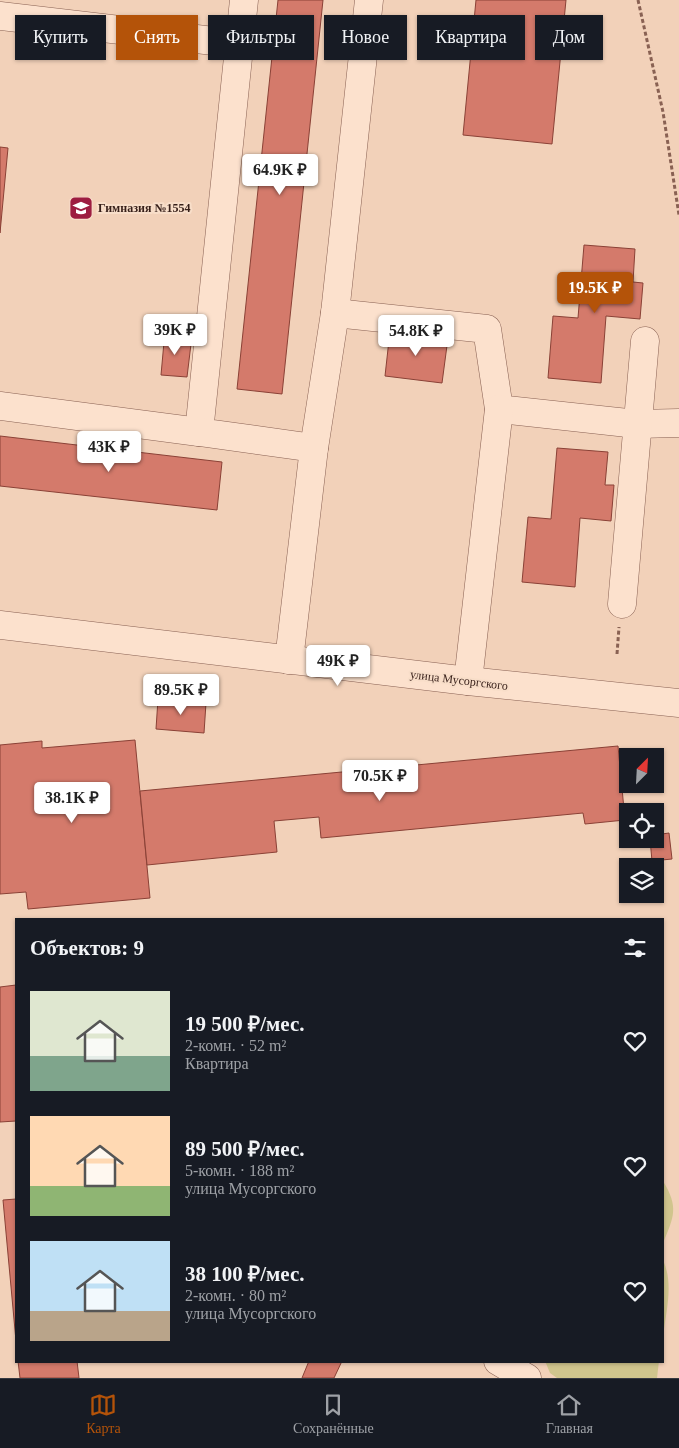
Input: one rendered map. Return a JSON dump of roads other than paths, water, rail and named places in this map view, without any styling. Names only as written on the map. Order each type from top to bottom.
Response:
[{"type":"street","points":[[242,15],[244,0]]},
{"type":"street","points":[[289,660],[314,448],[335,313],[370,0]]},
{"type":"street","points":[[0,16],[208,40]]},
{"type":"street","points":[[199,432],[237,60]]},
{"type":"street","points":[[335,313],[487,329],[499,409],[468,681]]},
{"type":"street","points":[[622,604],[645,341]]},
{"type":"street","points":[[0,406],[314,448]]},
{"type":"street","points":[[499,409],[637,424],[679,423]]},
{"type":"street","name":"улица Мусоргского","points":[[0,625],[468,681],[679,703]]},
{"type":"place","name":"Гимназия №1554","points":[[81,208]]}]
